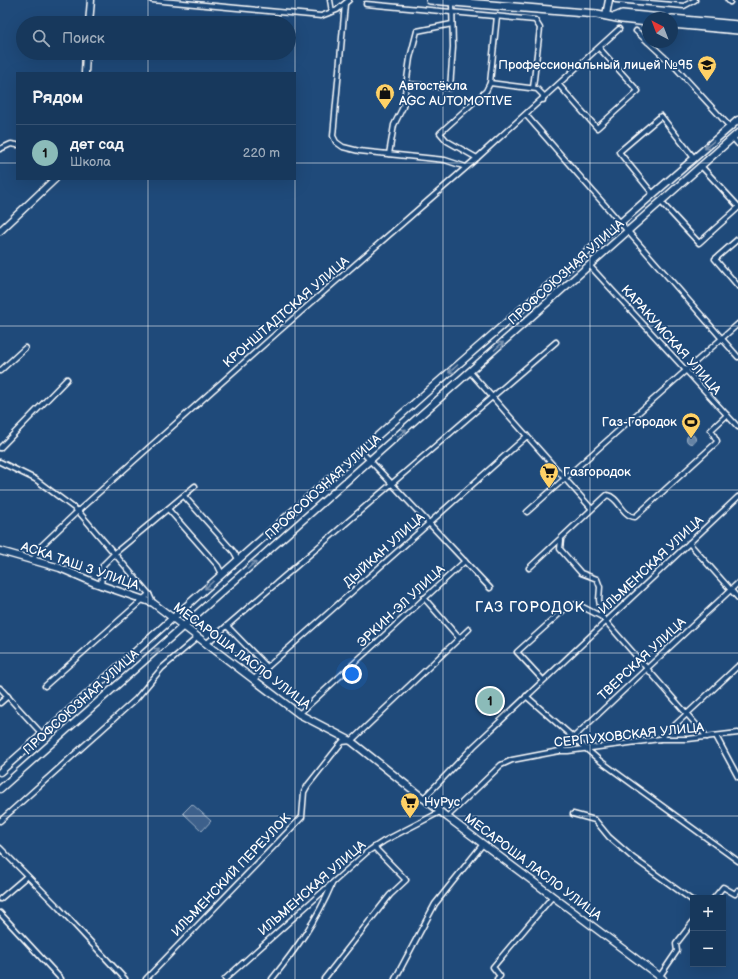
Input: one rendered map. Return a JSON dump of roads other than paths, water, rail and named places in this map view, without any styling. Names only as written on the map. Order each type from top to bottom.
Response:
[{"type":"main road","points":[[430,0],[606,15],[642,21]]},
{"type":"main road","points":[[615,16],[622,14],[642,16]]},
{"type":"main road","points":[[678,20],[738,25]]},
{"type":"main road","points":[[678,25],[738,30]]},
{"type":"street","points":[[90,16],[91,0]]},
{"type":"street","points":[[152,0],[321,16],[332,12],[349,0]]},
{"type":"street","points":[[330,0],[332,12]]},
{"type":"street","points":[[606,15],[609,0]]},
{"type":"street","points":[[616,0],[684,6],[695,0]]},
{"type":"street","points":[[407,84],[450,88],[453,47],[452,2]]},
{"type":"street","points":[[345,4],[333,136],[336,142],[343,147],[445,160],[466,168]]},
{"type":"street","points":[[366,4],[535,20],[540,28],[533,88]]},
{"type":"street","points":[[477,158],[447,141],[440,133],[486,91],[490,83],[497,16]]},
{"type":"street","points":[[389,154],[394,125],[403,107],[410,58],[417,31],[452,24]]},
{"type":"street","name":"КРОНШТАДТСКАЯ УЛИЦА","points":[[33,560],[40,547],[78,511],[279,331],[543,100],[619,30]]},
{"type":"street","points":[[636,31],[642,36]]},
{"type":"street","points":[[654,48],[675,67],[730,127]]},
{"type":"street","points":[[559,85],[596,128],[638,91],[600,49]]},
{"type":"street","points":[[85,72],[86,60]]},
{"type":"street","points":[[490,83],[533,88],[541,91],[543,100]]},
{"type":"street","points":[[526,115],[738,357]]},
{"type":"street","points":[[653,194],[620,152],[661,116],[694,158]]},
{"type":"street","name":"ПРОФСОЮЗНАЯ УЛИЦА","points":[[0,772],[238,559],[738,120]]},
{"type":"street","points":[[735,136],[738,144]]},
{"type":"street","name":"ПРОФСОЮЗНАЯ УЛИЦА","points":[[0,789],[735,136]]},
{"type":"street","points":[[0,149],[11,144],[16,145]]},
{"type":"street","points":[[661,202],[699,243],[738,207],[701,166]]},
{"type":"street","points":[[0,231],[54,180]]},
{"type":"street","points":[[738,239],[715,259],[738,286]]},
{"type":"street","name":"КАРАКУМСКАЯ УЛИЦА","points":[[590,266],[738,427]]},
{"type":"street","points":[[527,512],[738,324]]},
{"type":"street","points":[[207,644],[226,626],[394,485],[556,342]]},
{"type":"street","points":[[0,371],[25,348]]},
{"type":"street","points":[[470,372],[591,508]]},
{"type":"street","points":[[0,448],[67,379]]},
{"type":"street","points":[[529,568],[562,538],[591,508],[610,495],[628,516],[635,517],[716,443],[717,441],[711,430],[727,415]]},
{"type":"street","name":"ДЫЙКАН УЛИЦА","points":[[254,679],[527,436]]},
{"type":"street","points":[[361,451],[430,522],[490,588]]},
{"type":"street","points":[[0,469],[1,463]]},
{"type":"street","name":"МЕСАРОША ЛАСЛО УЛИЦА","points":[[1,463],[35,479],[78,511],[115,553],[148,594],[153,603],[182,627],[198,637],[299,714],[351,741],[446,817],[553,896],[658,977]]},
{"type":"street","points":[[102,586],[103,565],[115,553],[195,486]]},
{"type":"street","points":[[184,496],[234,552],[238,559]]},
{"type":"street","name":"ИЛЬМЕНСКАЯ УЛИЦА","points":[[424,798],[474,746],[738,496]]},
{"type":"street","points":[[168,509],[218,566],[222,574]]},
{"type":"street","points":[[562,538],[560,549],[563,554],[581,573],[586,576],[595,577],[599,582],[602,617],[605,622],[707,737]]},
{"type":"street","points":[[689,543],[738,598]]},
{"type":"street","name":"АСКА ТАШ 3 УЛИЦА","points":[[0,550],[60,568],[102,586],[153,603]]},
{"type":"street","name":"ЭРКИН-ЭЛ УЛИЦА","points":[[299,714],[465,561]]},
{"type":"street","name":"ТВЕРСКАЯ УЛИЦА","points":[[559,751],[738,583]]},
{"type":"street","points":[[45,686],[148,594]]},
{"type":"street","points":[[424,598],[459,638]]},
{"type":"street","points":[[543,680],[517,652],[567,607],[577,604],[602,617]]},
{"type":"street","points":[[226,626],[267,667]]},
{"type":"street","name":"ИЛЬМЕНСКИЙ ПЕРЕУЛОК","points":[[146,979],[302,817],[304,792],[342,742],[351,741],[469,629]]},
{"type":"street","points":[[0,821],[136,699],[162,668],[198,637]]},
{"type":"street","points":[[660,739],[738,666]]},
{"type":"street","points":[[0,688],[42,734]]},
{"type":"street","points":[[0,703],[8,696]]},
{"type":"street","points":[[526,696],[599,760],[738,861]]},
{"type":"street","name":"СЕРПУХОВСКАЯ УЛИЦА","points":[[446,817],[501,765],[512,760],[559,751],[660,739],[707,737],[738,733]]},
{"type":"street","name":"СЕРПУХОВСКАЯ УЛИЦА","points":[[716,736],[738,777]]},
{"type":"street","name":"ИЛЬМЕНСКАЯ УЛИЦА","points":[[226,979],[374,847],[440,812]]},
{"type":"street","points":[[573,814],[595,820],[610,837],[632,857],[690,899]]},
{"type":"street","points":[[395,979],[435,904],[483,844]]},
{"type":"street","points":[[324,979],[390,895],[406,880],[374,847]]},
{"type":"street","points":[[0,848],[125,979]]},
{"type":"street","points":[[0,899],[26,876]]},
{"type":"street","points":[[272,979],[299,946],[314,921],[333,882]]},
{"type":"street","points":[[716,895],[723,887],[735,894],[738,890]]},
{"type":"street","points":[[497,979],[500,976],[493,967],[553,896]]},
{"type":"street","points":[[0,913],[61,979]]},
{"type":"street","points":[[658,977],[677,951],[676,944],[690,926]]},
{"type":"place","name":"Профессиональный лицей №95","points":[[707,82]]},
{"type":"place","name":"Автостёкла AGC AUTOMOTIVE","points":[[385,110]]},
{"type":"place","name":"Газ-Городок","points":[[691,439]]},
{"type":"place","name":"Газгородок","points":[[549,489]]},
{"type":"place","name":"дет сад","points":[[490,701]]},
{"type":"place","name":"НуРус","points":[[410,819]]},
{"type":"district","name":"ГАЗ ГОРОДОК","points":[[530,607]]}]
